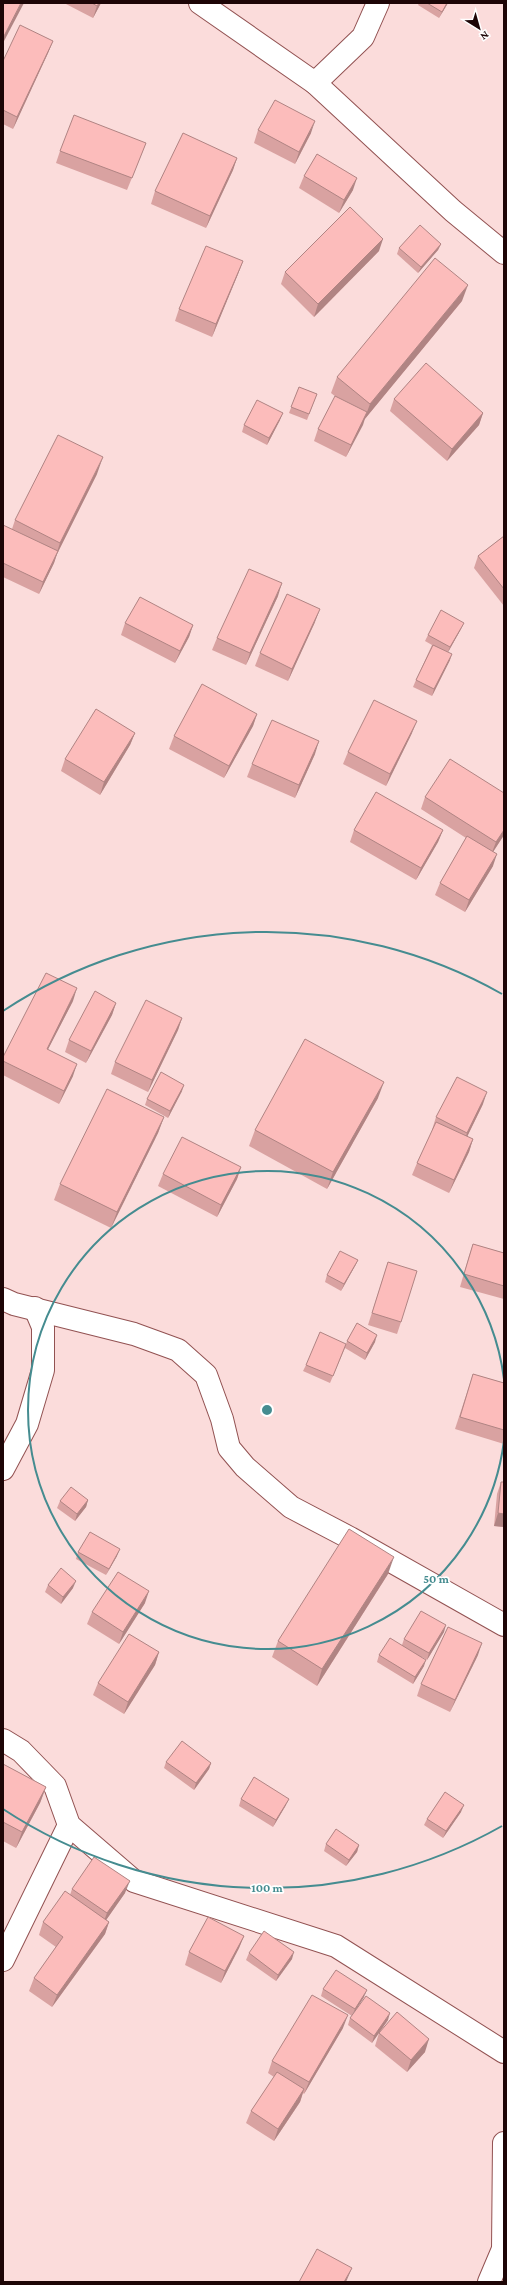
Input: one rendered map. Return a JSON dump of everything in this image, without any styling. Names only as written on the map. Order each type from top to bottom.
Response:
[{"type":"street","points":[[200,3],[315,83],[447,206],[504,253]]},
{"type":"street","points":[[315,83],[363,37],[378,3]]},
{"type":"street","points":[[3,1299],[14,1304],[35,1308],[134,1334],[178,1350],[206,1375],[222,1419],[228,1448],[245,1467],[291,1507],[350,1538],[504,1625]]},
{"type":"street","points":[[3,1469],[26,1424],[43,1370],[43,1327],[35,1308]]},
{"type":"street","points":[[3,1740],[21,1751],[55,1786],[69,1825],[134,1881],[336,1946],[504,2052]]},
{"type":"street","points":[[3,1960],[69,1825]]},
{"type":"street","points":[[489,2282],[503,2249],[504,2143]]},
{"type":"building","points":[[3,3],[21,3],[3,38]]},
{"type":"building","points":[[92,3],[99,3],[97,6]]},
{"type":"building","points":[[427,3],[447,3],[442,12]]},
{"type":"building","points":[[20,25],[53,41],[17,117],[3,110],[3,61]]},
{"type":"building","points":[[275,100],[315,121],[299,152],[258,130]]},
{"type":"building","points":[[74,115],[146,143],[132,178],[60,151]]},
{"type":"building","points":[[183,133],[237,158],[210,216],[155,191]]},
{"type":"building","points":[[317,154],[357,178],[344,200],[304,176]]},
{"type":"building","points":[[350,207],[383,239],[318,304],[285,272]]},
{"type":"building","points":[[420,225],[441,244],[421,267],[399,248]]},
{"type":"building","points":[[206,246],[243,261],[216,324],[179,309]]},
{"type":"building","points":[[435,258],[468,285],[370,404],[337,377]]},
{"type":"building","points":[[426,363],[483,413],[452,449],[394,399]]},
{"type":"building","points":[[299,387],[317,394],[309,414],[291,407]]},
{"type":"building","points":[[335,396],[367,412],[351,445],[318,429]]},
{"type":"building","points":[[257,400],[283,413],[269,438],[244,425]]},
{"type":"building","points":[[58,435],[103,457],[60,543],[15,520]]},
{"type":"building","points":[[3,525],[58,551],[43,582],[3,563]]},
{"type":"building","points":[[504,536],[504,589],[478,556]]},
{"type":"building","points":[[249,569],[282,583],[250,653],[217,638]]},
{"type":"building","points":[[287,594],[320,609],[292,669],[260,653]]},
{"type":"building","points":[[140,597],[193,625],[180,651],[125,623]]},
{"type":"building","points":[[441,610],[464,623],[450,647],[428,635]]},
{"type":"building","points":[[433,645],[452,654],[434,689],[416,680]]},
{"type":"building","points":[[202,684],[257,714],[229,766],[174,736]]},
{"type":"building","points":[[374,700],[417,721],[390,774],[348,752]]},
{"type":"building","points":[[96,709],[135,733],[104,782],[65,759]]},
{"type":"building","points":[[272,720],[319,741],[299,785],[252,764]]},
{"type":"building","points":[[450,759],[504,793],[504,830],[496,842],[425,797]]},
{"type":"building","points":[[376,792],[443,830],[421,868],[354,830]]},
{"type":"building","points":[[467,836],[497,854],[469,900],[440,883]]},
{"type":"building","points":[[46,973],[77,988],[47,1049],[77,1064],[64,1091],[3,1061],[3,1057]]},
{"type":"building","points":[[95,991],[116,1003],[91,1051],[69,1040]]},
{"type":"building","points":[[146,1000],[182,1018],[152,1080],[115,1062]]},
{"type":"building","points":[[305,1039],[384,1082],[333,1172],[255,1130]]},
{"type":"building","points":[[161,1072],[184,1085],[170,1111],[147,1099]]},
{"type":"building","points":[[457,1077],[487,1092],[467,1133],[436,1117]]},
{"type":"building","points":[[107,1089],[164,1117],[117,1212],[60,1184]]},
{"type":"building","points":[[436,1122],[473,1139],[454,1180],[417,1163]]},
{"type":"building","points":[[182,1137],[241,1167],[221,1205],[163,1174]]},
{"type":"building","points":[[473,1244],[504,1253],[504,1286],[464,1274]]},
{"type":"building","points":[[340,1251],[358,1260],[344,1284],[327,1275]]},
{"type":"building","points":[[388,1262],[417,1271],[401,1322],[372,1313]]},
{"type":"building","points":[[357,1323],[377,1335],[367,1353],[347,1341]]},
{"type":"building","points":[[320,1332],[346,1344],[333,1376],[306,1365]]},
{"type":"building","points":[[473,1374],[504,1383],[504,1430],[460,1417]]},
{"type":"building","points":[[501,1482],[504,1482],[504,1514],[498,1513]]},
{"type":"building","points":[[71,1487],[88,1500],[77,1514],[60,1501]]},
{"type":"building","points":[[349,1529],[394,1557],[322,1669],[278,1641]]},
{"type":"building","points":[[90,1532],[120,1549],[109,1569],[78,1552]]},
{"type":"building","points":[[61,1568],[76,1581],[63,1597],[48,1585]]},
{"type":"building","points":[[118,1572],[149,1591],[123,1632],[92,1612]]},
{"type":"building","points":[[421,1611],[446,1625],[429,1653],[404,1639]]},
{"type":"building","points":[[448,1627],[482,1643],[455,1700],[421,1684]]},
{"type":"building","points":[[129,1634],[159,1652],[128,1702],[98,1683]]},
{"type":"building","points":[[390,1638],[426,1660],[415,1677],[379,1655]]},
{"type":"building","points":[[182,1741],[211,1763],[196,1783],[166,1762]]},
{"type":"building","points":[[3,1764],[46,1787],[22,1832],[3,1822]]},
{"type":"building","points":[[254,1777],[289,1799],[276,1820],[241,1799]]},
{"type":"building","points":[[445,1792],[464,1805],[446,1831],[427,1819]]},
{"type":"building","points":[[336,1829],[359,1845],[349,1860],[326,1844]]},
{"type":"building","points":[[94,1857],[130,1881],[107,1913],[72,1889]]},
{"type":"building","points":[[65,1891],[109,1922],[57,1995],[34,1978],[63,1937],[43,1922]]},
{"type":"building","points":[[208,1917],[244,1936],[225,1971],[189,1952]]},
{"type":"building","points":[[264,1931],[294,1952],[278,1975],[249,1953]]},
{"type":"building","points":[[336,1970],[367,1990],[355,2009],[323,1989]]},
{"type":"building","points":[[312,1995],[348,2015],[309,2082],[272,2061]]},
{"type":"building","points":[[366,1996],[390,2013],[374,2036],[350,2018]]},
{"type":"building","points":[[397,2012],[429,2039],[411,2060],[379,2033]]},
{"type":"building","points":[[277,2072],[304,2089],[278,2129],[251,2111]]},
{"type":"building","points":[[317,2249],[352,2268],[344,2282],[299,2282]]}]
